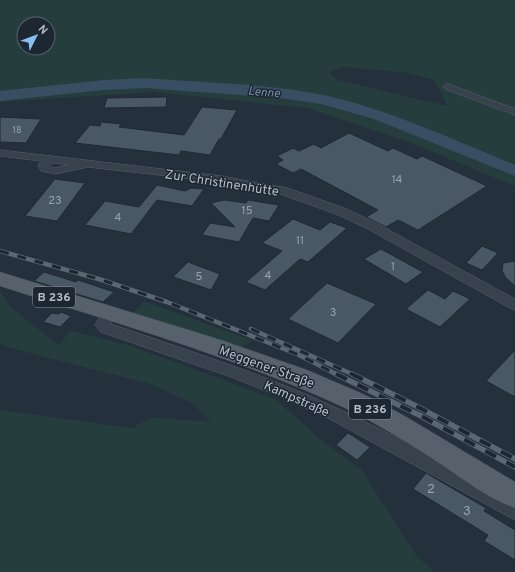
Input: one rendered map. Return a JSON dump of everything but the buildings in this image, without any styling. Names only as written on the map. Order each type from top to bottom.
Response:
[{"type":"main road","name":"Meggener Straße","points":[[0,279],[108,315],[253,360],[321,386],[354,400],[394,422],[493,484],[515,496]]},
{"type":"street","points":[[448,88],[515,112]]},
{"type":"street","name":"Zur Christinenhütte","points":[[0,153],[54,158],[253,184],[312,200],[372,226],[515,305]]},
{"type":"street","name":"Kampstraße","points":[[108,315],[102,325],[106,328],[240,374],[287,393],[390,443],[515,512]]},
{"type":"green space","points":[[0,0],[515,0],[515,186],[411,143],[307,108],[154,92],[0,102]],"holes":[[[344,67],[408,73],[434,80],[448,106],[337,80],[329,72]]]},
{"type":"green space","points":[[0,291],[12,308],[58,345],[71,331],[131,346],[275,399],[325,443],[361,469],[416,555],[434,572],[0,572],[0,410],[132,428],[152,417],[211,422],[192,403],[150,384],[6,347],[0,342]]},
{"type":"green space","points":[[144,301],[254,341],[241,347],[133,314]]},
{"type":"waterway","name":"Lenne","points":[[0,96],[104,85],[145,83],[280,93],[323,100],[380,116],[515,171]]},
{"type":"railway","points":[[0,251],[102,280],[167,302],[299,355],[337,375]]},
{"type":"railway","points":[[251,329],[354,375]]},
{"type":"railway","points":[[337,375],[421,416],[515,467]]},
{"type":"railway","points":[[354,375],[418,407],[515,459]]}]
